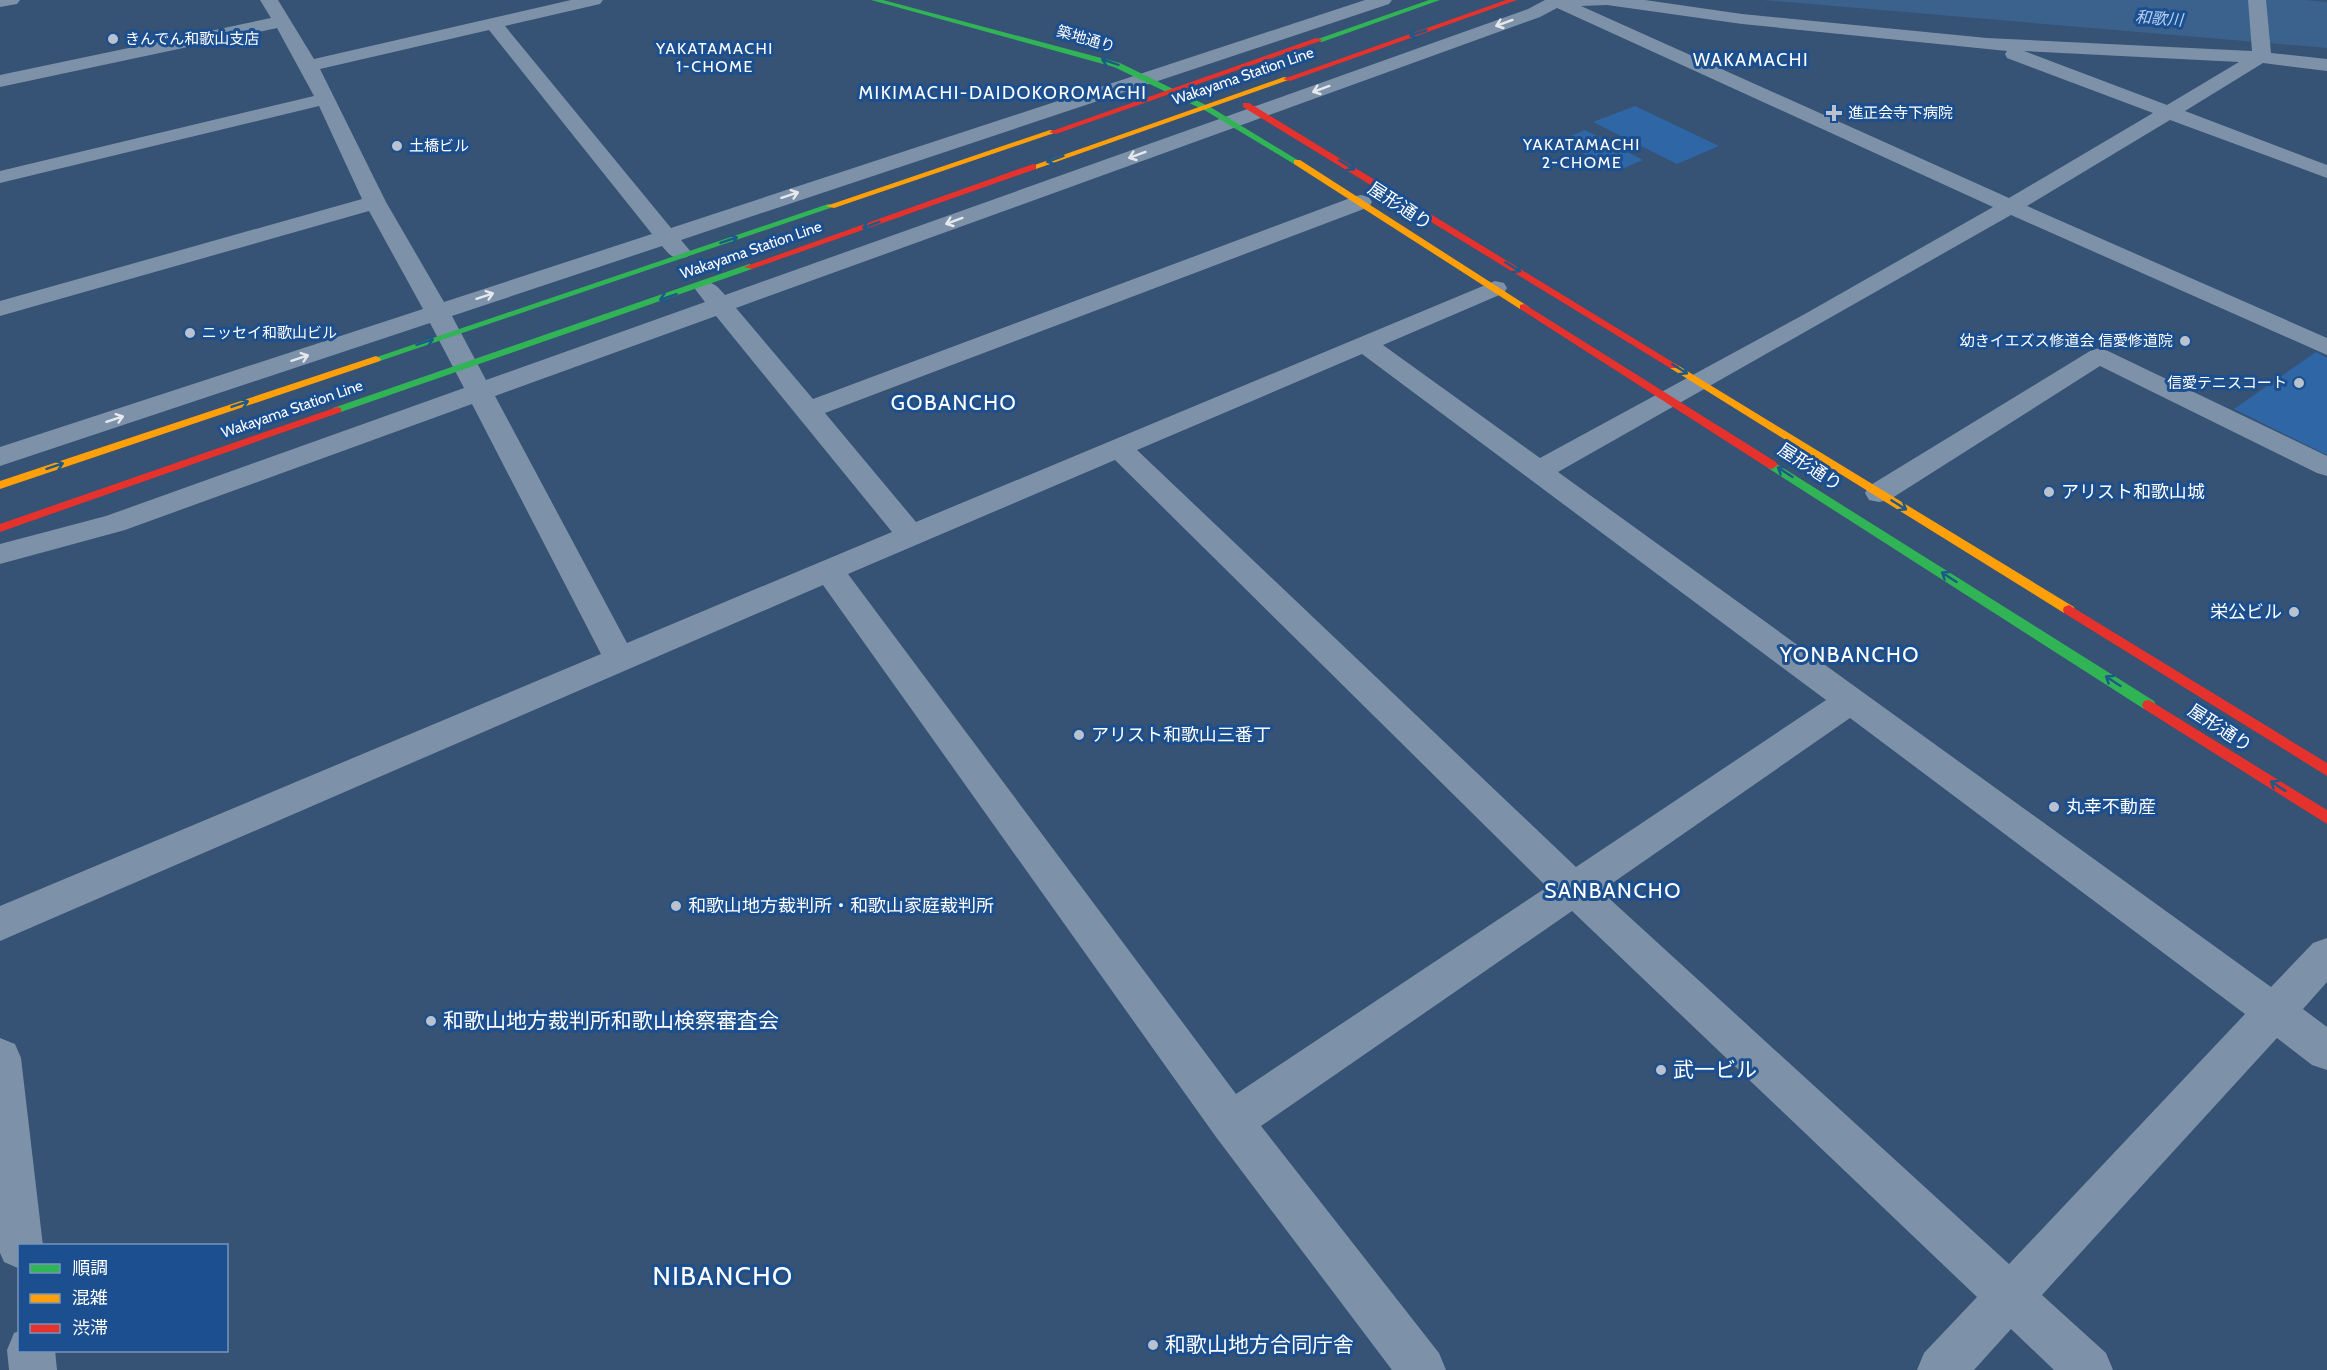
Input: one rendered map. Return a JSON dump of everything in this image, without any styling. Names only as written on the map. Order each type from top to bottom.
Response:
[{"type":"street","points":[[0,2],[11,0]]},
{"type":"street","points":[[269,0],[309,66],[375,202],[443,323],[620,659]]},
{"type":"street","points":[[309,66],[594,0]]},
{"type":"street","name":"築地通り","points":[[875,0],[1084,54],[1160,68],[1201,81],[1297,135]]},
{"type":"street","points":[[1,471],[443,323],[665,236],[1160,68],[1383,0]]},
{"type":"street","name":"Wakayama Station Line","points":[[443,323],[682,256],[1436,0]]},
{"type":"street","name":"Wakayama Station Line","points":[[0,528],[1512,0]]},
{"type":"street","points":[[1551,0],[1607,0],[1742,19],[1988,44],[2261,53],[2327,65]]},
{"type":"street","points":[[0,554],[115,523],[1534,13],[1557,0]]},
{"type":"street","points":[[1557,0],[2009,206],[2327,347]]},
{"type":"street","points":[[2257,0],[2261,53]]},
{"type":"street","points":[[0,81],[282,21]]},
{"type":"street","points":[[494,23],[682,256]]},
{"type":"street","points":[[1988,44],[2327,172]]},
{"type":"street","points":[[1538,471],[1702,383],[2009,206],[2169,113],[2261,53]]},
{"type":"street","name":"築地通り","points":[[1160,68],[1173,91],[1273,148]]},
{"type":"street","points":[[0,177],[325,99]]},
{"type":"street","name":"屋形通り","points":[[1297,135],[2327,770]]},
{"type":"street","name":"屋形通り","points":[[1273,148],[2327,818]]},
{"type":"street","points":[[0,309],[375,202]]},
{"type":"street","points":[[808,410],[1361,202]]},
{"type":"street","points":[[703,284],[911,535]]},
{"type":"street","points":[[0,924],[1495,288]]},
{"type":"street","points":[[1364,343],[2327,1051]]},
{"type":"street","points":[[1878,493],[2099,356],[2327,467]]},
{"type":"street","points":[[1118,447],[1574,889],[2089,1370]]},
{"type":"street","points":[[829,570],[1232,1122],[1422,1370]]},
{"type":"street","points":[[1232,1122],[1850,701]]},
{"type":"street","points":[[1941,1370],[2009,1294],[2327,955]]},
{"type":"street","points":[[0,1058],[20,1244]]},
{"type":"street","points":[[31,1352],[33,1370]]},
{"type":"shaded area","points":[[1635,106],[1719,146],[1677,164],[1593,122]]},
{"type":"shaded area","points":[[1585,130],[1643,160],[1617,171],[1559,141]]},
{"type":"shaded area","name":"信愛テニスコート","points":[[2316,352],[2327,358],[2327,455],[2234,409]]},
{"type":"water","name":"和歌川","points":[[1762,0],[2305,0],[2327,2],[2327,48]]},
{"type":"traffic: fast","points":[[875,0],[1117,65],[1209,109],[1297,162]]},
{"type":"traffic: fast","points":[[1319,40],[1436,0]]},
{"type":"traffic: fast","points":[[376,359],[831,206]]},
{"type":"traffic: fast","points":[[337,410],[749,267]]},
{"type":"traffic: fast","points":[[1772,465],[2149,705]]},
{"type":"traffic: slow","points":[[1033,167],[1287,79]]},
{"type":"traffic: slow","points":[[831,206],[1053,132]]},
{"type":"traffic: slow","points":[[1297,162],[1524,307]]},
{"type":"traffic: slow","points":[[0,485],[376,359]]},
{"type":"traffic: slow","points":[[1674,366],[2069,610]]},
{"type":"traffic: jam","points":[[1287,79],[1513,0]]},
{"type":"traffic: jam","points":[[1053,132],[1319,40]]},
{"type":"traffic: jam","points":[[1246,105],[1674,366]]},
{"type":"traffic: jam","points":[[749,267],[1033,167]]},
{"type":"traffic: jam","points":[[1524,307],[1772,465]]},
{"type":"traffic: jam","points":[[0,528],[337,410]]},
{"type":"traffic: jam","points":[[2069,610],[2327,770]]},
{"type":"traffic: jam","points":[[2149,705],[2327,818]]},
{"type":"place","name":"きんでん和歌山支店","points":[[113,39]]},
{"type":"place","name":"進正会寺下病院","points":[[1834,113]]},
{"type":"place","name":"土橋ビル","points":[[397,146]]},
{"type":"place","name":"ニッセイ和歌山ビル","points":[[190,333]]},
{"type":"place","name":"幼きイエズス修道会 信愛修道院","points":[[2185,341]]},
{"type":"place","name":"信愛テニスコート","points":[[2299,383]]},
{"type":"place","name":"アリスト和歌山城","points":[[2049,492]]},
{"type":"place","name":"栄公ビル","points":[[2294,612]]},
{"type":"place","name":"アリスト和歌山三番丁","points":[[1079,735]]},
{"type":"place","name":"丸幸不動産","points":[[2054,807]]},
{"type":"place","name":"和歌山地方裁判所・和歌山家庭裁判所","points":[[676,906]]},
{"type":"place","name":"和歌山地方裁判所和歌山検察審査会","points":[[431,1021]]},
{"type":"place","name":"武一ビル","points":[[1661,1070]]},
{"type":"place","name":"和歌山地方合同庁舎","points":[[1153,1345]]},
{"type":"district","name":"YAKATAMACHI 1-CHOME","points":[[715,57]]},
{"type":"district","name":"WAKAMACHI","points":[[1751,60]]},
{"type":"district","name":"MIKIMACHI-DAIDOKOROMACHI","points":[[1003,93]]},
{"type":"district","name":"YAKATAMACHI 2-CHOME","points":[[1582,153]]},
{"type":"district","name":"GOBANCHO","points":[[954,403]]},
{"type":"district","name":"YONBANCHO","points":[[1850,655]]},
{"type":"district","name":"SANBANCHO","points":[[1613,891]]},
{"type":"district","name":"NIBANCHO","points":[[723,1276]]}]
